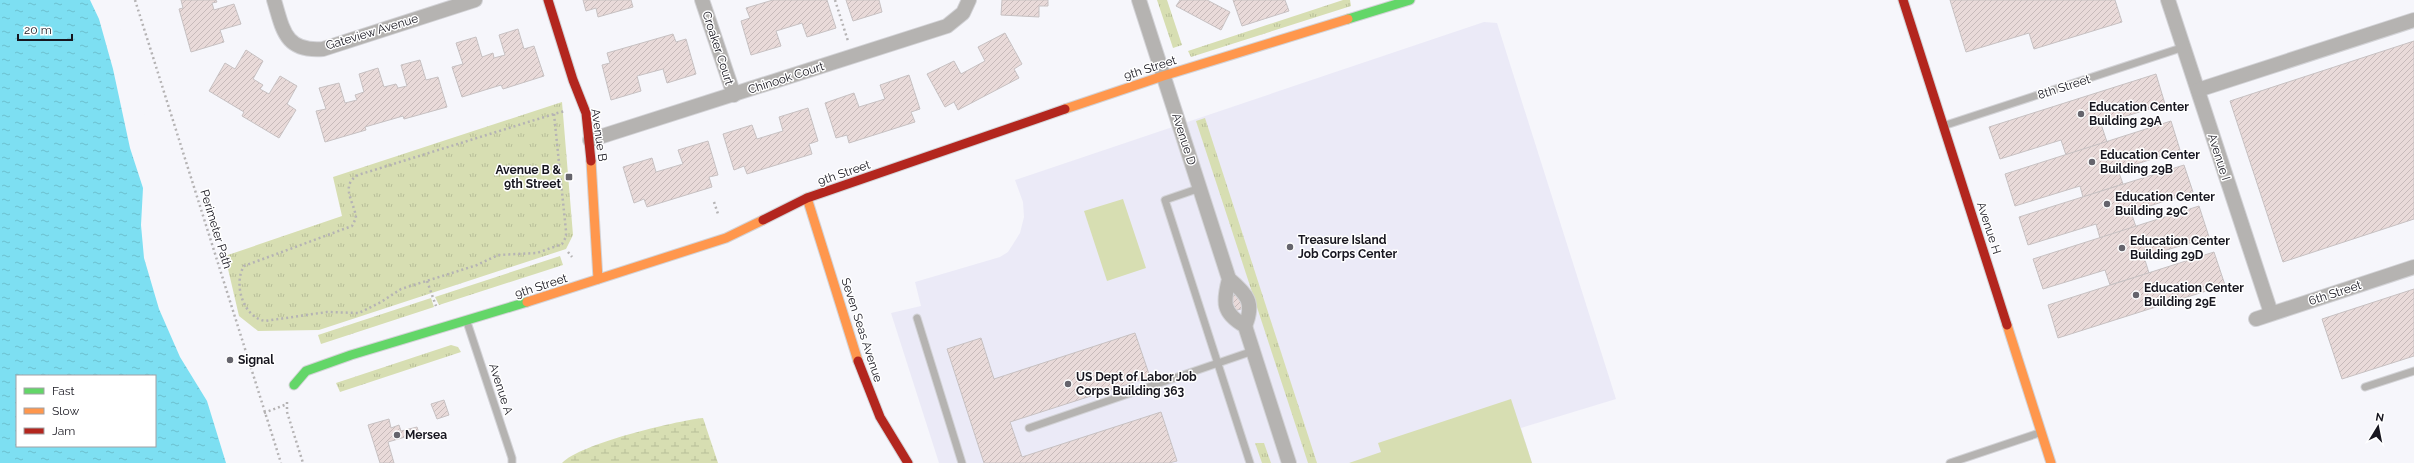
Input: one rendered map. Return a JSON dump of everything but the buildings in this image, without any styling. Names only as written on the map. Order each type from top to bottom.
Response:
[{"type":"street","name":"Gateview Avenue","points":[[274,0],[289,39],[294,45],[310,50],[323,49],[475,0]]},
{"type":"street","name":"Avenue B","points":[[548,0],[573,80],[586,113],[590,140],[598,280]]},
{"type":"street","name":"Croaker Court","points":[[702,0],[734,95]]},
{"type":"street","name":"Chinook Court","points":[[590,140],[947,26],[963,13],[969,0]]},
{"type":"street","name":"Avenue D","points":[[1139,0],[1229,279]]},
{"type":"street","name":"9th Street","points":[[294,385],[306,371],[352,355],[467,322],[726,238],[807,198],[1163,76],[1410,0]]},
{"type":"street","name":"Avenue H","points":[[1903,0],[2051,463]]},
{"type":"street","name":"Avenue I","points":[[2168,0],[2271,313]]},
{"type":"street","points":[[2198,90],[2414,20]]},
{"type":"street","name":"Seven Seas Avenue","points":[[807,198],[860,369],[880,418],[908,463]]},
{"type":"street","name":"6th Street","points":[[2256,319],[2414,267]]},
{"type":"street","points":[[1245,326],[1231,318],[1224,299],[1229,279],[1246,292],[1250,313],[1245,326],[1289,463]]},
{"type":"lane","points":[[1378,0],[1381,10]]},
{"type":"lane","name":"8th Street","points":[[1943,126],[2184,48]]},
{"type":"lane","points":[[1200,188],[1165,200],[1250,463]]},
{"type":"lane","points":[[917,318],[962,463]]},
{"type":"lane","name":"Avenue A","points":[[467,322],[512,458],[512,463]]},
{"type":"lane","points":[[1028,428],[1253,351]]},
{"type":"lane","points":[[2365,387],[2414,372]]},
{"type":"lane","points":[[1950,463],[2041,433]]},
{"type":"path","name":"Perimeter Path","points":[[135,0],[281,463]]},
{"type":"path","points":[[835,0],[853,56]]},
{"type":"path","points":[[554,114],[566,231],[566,237],[562,244],[537,253],[498,255],[477,265],[401,289],[382,302],[359,313],[328,312],[265,321],[255,319],[248,313],[238,280],[239,274],[248,263],[352,226],[356,214],[348,195],[348,187],[352,180],[358,175],[554,114],[565,111]]},
{"type":"path","points":[[714,202],[718,214]]},
{"type":"path","points":[[568,252],[572,257]]},
{"type":"path","points":[[427,281],[436,306]]},
{"type":"path","points":[[264,413],[287,404],[287,412],[303,463]]},
{"type":"shaded area","name":"Treasure Island Job Corps Center","points":[[1484,22],[1497,23],[1616,399],[1521,428],[1532,463],[939,463],[891,313],[921,306],[915,282],[1000,257],[1008,252],[1020,233],[1024,217],[1023,202],[1015,180]]},
{"type":"green space","points":[[1157,0],[1167,0],[1182,45],[1173,48]]},
{"type":"green space","points":[[1343,0],[1350,0],[1351,6],[1191,57],[1188,51]]},
{"type":"green space","points":[[562,102],[573,235],[566,249],[319,330],[258,331],[239,316],[225,256],[342,216],[333,177]]},
{"type":"green space","points":[[1205,118],[1317,463],[1308,463],[1196,121]]},
{"type":"green space","points":[[556,173],[557,188],[533,191],[531,175]]},
{"type":"green space","points":[[1123,199],[1146,268],[1107,281],[1084,211]]},
{"type":"green space","points":[[560,256],[563,265],[439,305],[435,297]]},
{"type":"green space","points":[[431,298],[434,307],[321,344],[318,335]]},
{"type":"green space","points":[[451,345],[458,347],[461,352],[340,392],[336,383]]},
{"type":"green space","points":[[1511,399],[1532,463],[1349,463],[1381,452],[1378,443]]},
{"type":"green space","points":[[703,418],[718,463],[562,463],[587,448],[628,434]]},
{"type":"green space","points":[[1255,443],[1264,443],[1271,463],[1262,463]]},
{"type":"water","points":[[0,0],[110,0],[172,271],[186,322],[249,463],[0,463]]},
{"type":"pier","points":[[90,0],[112,0],[153,144],[174,270],[188,322],[231,409],[251,463],[226,463],[207,401],[180,357],[159,309],[144,258],[141,225],[143,188],[130,148],[113,69],[99,19]]},
{"type":"traffic: fast","points":[[1348,19],[1410,0]]},
{"type":"traffic: fast","points":[[294,385],[306,371],[351,355],[527,302]]},
{"type":"traffic: slow","points":[[1065,109],[1163,76],[1348,19]]},
{"type":"traffic: slow","points":[[591,161],[598,279]]},
{"type":"traffic: slow","points":[[807,198],[858,361]]},
{"type":"traffic: slow","points":[[527,302],[726,238],[763,220]]},
{"type":"traffic: slow","points":[[2007,325],[2051,463]]},
{"type":"traffic: jam","points":[[548,0],[573,80],[586,113],[591,161]]},
{"type":"traffic: jam","points":[[1903,0],[2007,325]]},
{"type":"traffic: jam","points":[[763,220],[807,198],[1065,109]]},
{"type":"traffic: jam","points":[[858,361],[880,417],[908,463]]},
{"type":"place","name":"Education Center Building 29A","points":[[2081,114]]},
{"type":"place","name":"Education Center Building 29B","points":[[2092,162]]},
{"type":"place","name":"Avenue B & 9th Street","points":[[569,177]]},
{"type":"place","name":"Education Center Building 29C","points":[[2107,204]]},
{"type":"place","name":"Treasure Island Job Corps Center","points":[[1290,247]]},
{"type":"place","name":"Education Center Building 29D","points":[[2122,248]]},
{"type":"place","name":"Education Center Building 29E","points":[[2136,295]]},
{"type":"place","name":"Signal","points":[[230,360]]},
{"type":"place","name":"US Dept of Labor Job Corps Building 363","points":[[1068,384]]},
{"type":"place","name":"Mersea","points":[[397,435]]}]
